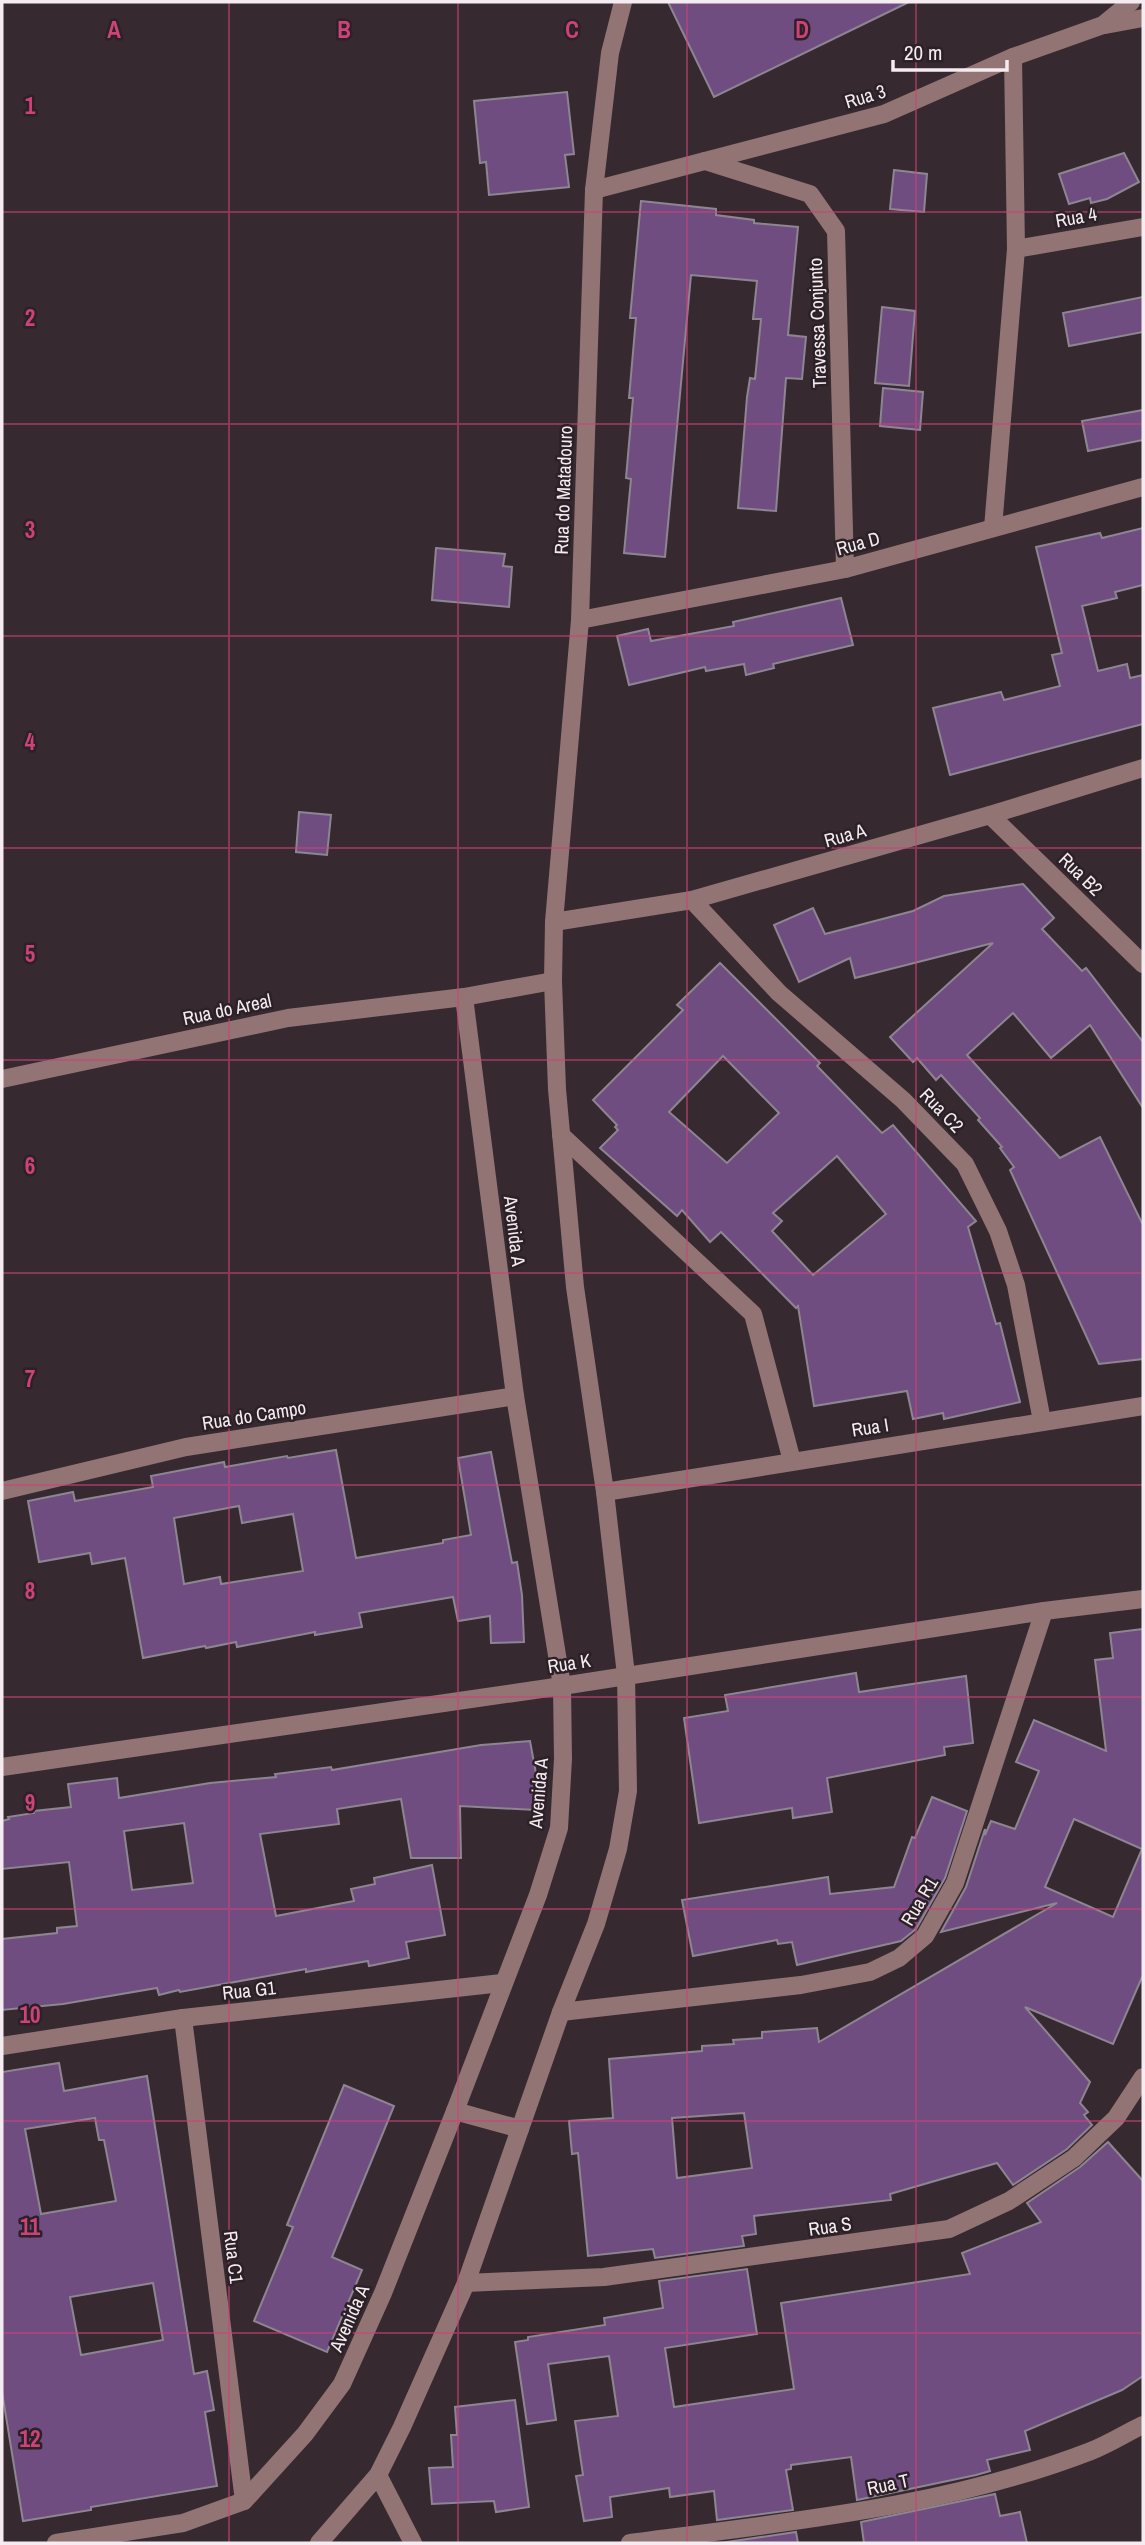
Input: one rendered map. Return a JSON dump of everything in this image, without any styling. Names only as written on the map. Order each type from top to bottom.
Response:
[{"type":"street","name":"Rua do Matadouro","points":[[553,981],[554,922],[580,620],[594,190],[610,53],[623,2]]},
{"type":"street","name":"Rua 3","points":[[594,190],[884,114],[1013,57],[1103,25],[1131,2]]},
{"type":"street","points":[[1103,25],[1143,18]]},
{"type":"street","points":[[993,528],[1016,248],[1013,57]]},
{"type":"street","name":"Travessa Conjunto","points":[[705,161],[810,194],[836,231],[845,569]]},
{"type":"street","name":"Rua 4","points":[[1016,248],[1143,227]]},
{"type":"street","name":"Rua D","points":[[580,620],[845,569],[1143,487]]},
{"type":"street","name":"Rua A","points":[[554,922],[692,900],[990,815],[1143,768]]},
{"type":"street","name":"Rua B2","points":[[990,815],[1143,964]]},
{"type":"street","name":"Rua C2","points":[[692,900],[779,993],[903,1100],[965,1164],[998,1231],[1016,1285],[1042,1421]]},
{"type":"street","points":[[318,2543],[378,2475],[466,2283],[561,2012],[596,1924],[618,1849],[628,1791],[626,1675],[575,1287],[561,1135],[553,981]]},
{"type":"street","name":"Rua do Areal","points":[[2,1079],[288,1018],[464,997],[553,981]]},
{"type":"street","name":"Avenida A","points":[[56,2543],[183,2523],[244,2501],[306,2434],[342,2384],[383,2293],[538,1895],[559,1828],[563,1759],[562,1686],[515,1396],[464,997]]},
{"type":"street","points":[[561,1135],[753,1314],[792,1461]]},
{"type":"street","name":"Rua do Campo","points":[[2,1491],[186,1447],[515,1396]]},
{"type":"street","name":"Rua I","points":[[604,1492],[1143,1406]]},
{"type":"street","name":"Rua K","points":[[2,1767],[562,1686],[1044,1611],[1143,1599]]},
{"type":"street","name":"Rua R1","points":[[561,2012],[800,1985],[870,1972],[899,1958],[925,1937],[955,1883],[1044,1611]]},
{"type":"street","name":"Rua G1","points":[[2,2046],[183,2018],[502,1983]]},
{"type":"street","name":"Rua C1","points":[[183,2018],[244,2501]]},
{"type":"street","name":"Rua S","points":[[466,2283],[604,2277],[949,2229],[1009,2201],[1074,2158],[1116,2118],[1143,2077]]},
{"type":"street","points":[[454,2111],[520,2129]]},
{"type":"street","name":"Rua T","points":[[630,2543],[871,2510],[980,2485],[1091,2450],[1143,2425]]},
{"type":"street","points":[[378,2475],[413,2543]]},
{"type":"building","points":[[668,2],[909,2],[714,97]]},
{"type":"building","points":[[567,92],[574,154],[565,155],[569,187],[489,195],[486,162],[480,163],[474,101]]},
{"type":"building","points":[[1124,153],[1139,182],[1107,199],[1091,203],[1090,198],[1069,204],[1059,174]]},
{"type":"building","points":[[894,170],[927,174],[924,212],[890,209]]},
{"type":"building","points":[[641,201],[716,209],[716,215],[754,220],[754,223],[798,227],[788,335],[806,337],[802,379],[786,378],[776,511],[738,508],[747,397],[750,378],[755,379],[761,319],[753,319],[757,281],[691,275],[665,557],[624,553],[631,479],[626,478],[636,318],[630,318]]},
{"type":"building","points":[[1143,297],[1143,332],[1069,346],[1063,313]]},
{"type":"building","points":[[882,307],[915,311],[909,386],[875,383]]},
{"type":"building","points":[[883,388],[923,392],[920,430],[880,426]]},
{"type":"building","points":[[1143,410],[1143,440],[1088,451],[1082,421]]},
{"type":"building","points":[[1143,528],[1143,585],[1115,592],[1117,598],[1082,606],[1098,671],[1127,664],[1130,678],[1143,675],[1143,724],[950,775],[933,708],[1001,692],[1004,700],[1060,686],[1052,655],[1062,653],[1036,547],[1100,533],[1102,538]]},
{"type":"building","points":[[436,548],[505,554],[503,566],[512,567],[509,607],[432,600]]},
{"type":"building","points":[[841,598],[853,645],[773,664],[774,668],[746,675],[744,664],[706,671],[705,667],[629,685],[617,636],[648,629],[651,641],[734,626],[733,622]]},
{"type":"building","points":[[299,812],[331,815],[327,855],[296,852]]},
{"type":"building","points":[[1023,884],[1054,918],[1042,929],[1082,971],[1086,968],[1143,1042],[1143,1108],[1090,1025],[1051,1058],[1013,1013],[967,1055],[1060,1158],[1100,1137],[1143,1225],[1143,1359],[1099,1364],[1010,1170],[1014,1167],[1000,1148],[1002,1147],[941,1075],[936,1080],[917,1058],[913,1062],[890,1037],[993,943],[855,978],[850,958],[799,982],[774,925],[813,908],[825,934],[913,911],[944,896]]},
{"type":"building","points":[[720,963],[820,1063],[817,1066],[882,1133],[893,1125],[976,1221],[968,1227],[996,1324],[1000,1323],[1020,1402],[944,1419],[943,1413],[913,1419],[907,1391],[814,1406],[798,1306],[796,1308],[721,1232],[710,1242],[682,1210],[677,1216],[600,1148],[618,1130],[615,1127],[617,1125],[593,1100],[683,1010],[677,1005]],"holes":[[[723,1056],[779,1113],[727,1163],[669,1112]],[[837,1156],[886,1214],[813,1275],[772,1231],[782,1221],[773,1213]]]},
{"type":"building","points":[[336,1450],[356,1558],[443,1543],[443,1540],[471,1535],[458,1458],[491,1452],[512,1563],[517,1562],[522,1595],[524,1642],[491,1643],[490,1616],[458,1621],[453,1597],[359,1613],[362,1627],[315,1635],[315,1632],[237,1647],[236,1642],[206,1648],[205,1646],[143,1658],[125,1558],[92,1564],[90,1553],[39,1562],[28,1501],[73,1492],[75,1501],[153,1487],[151,1476],[224,1462],[225,1467],[287,1456],[288,1458]],"holes":[[[239,1506],[242,1523],[293,1514],[303,1571],[221,1584],[220,1577],[184,1584],[174,1518]]]},
{"type":"building","points":[[1143,1629],[1143,1975],[1113,2044],[1025,2007],[1090,2082],[1080,2103],[1088,2112],[1084,2115],[1092,2125],[1067,2149],[1013,2185],[997,2163],[890,2194],[891,2200],[754,2216],[756,2234],[742,2236],[744,2246],[655,2258],[653,2249],[588,2256],[578,2153],[572,2154],[569,2121],[613,2118],[609,2059],[702,2051],[702,2046],[734,2044],[733,2040],[762,2038],[762,2032],[817,2028],[819,2042],[1057,1903],[941,1932],[966,1887],[985,1829],[985,1835],[991,1821],[1015,1829],[1039,1771],[1016,1762],[1034,1720],[1106,1751],[1095,1660],[1113,1658],[1110,1633]],"holes":[[[1074,1819],[1142,1849],[1113,1917],[1045,1887]],[[744,2113],[752,2168],[677,2178],[672,2118]]]},
{"type":"building","points":[[856,1673],[859,1692],[966,1676],[973,1743],[944,1747],[945,1755],[827,1778],[832,1812],[793,1818],[792,1808],[699,1823],[684,1718],[728,1711],[725,1695]]},
{"type":"building","points":[[530,1741],[537,1779],[535,1810],[460,1806],[461,1858],[411,1858],[401,1799],[337,1809],[339,1824],[260,1834],[276,1916],[354,1901],[351,1889],[375,1884],[374,1878],[432,1865],[445,1935],[406,1942],[409,1958],[369,1966],[368,1961],[306,1972],[306,1969],[159,1995],[157,1988],[63,2004],[2,2010],[2,1939],[57,1933],[57,1928],[77,1926],[69,1862],[2,1869],[2,1821],[9,1819],[8,1817],[71,1807],[68,1784],[117,1778],[119,1798],[210,1783],[276,1777],[275,1774],[331,1767],[332,1770],[481,1745]],"holes":[[[184,1823],[193,1883],[132,1890],[124,1831]]]},
{"type":"building","points":[[932,1797],[967,1811],[945,1878],[916,1929],[901,1941],[797,1965],[792,1942],[778,1944],[777,1940],[693,1956],[682,1900],[828,1877],[830,1894],[894,1887],[912,1837],[915,1838]]},
{"type":"building","points":[[59,2063],[64,2091],[147,2076],[194,2374],[207,2371],[214,2410],[205,2412],[217,2486],[23,2521],[2,2392],[2,2072]],"holes":[[[95,2118],[99,2140],[104,2140],[116,2201],[41,2214],[25,2129]],[[153,2283],[163,2340],[81,2355],[70,2297]]]},
{"type":"building","points":[[344,2085],[394,2106],[332,2257],[362,2270],[327,2352],[254,2321],[293,2227],[287,2225]]},
{"type":"building","points":[[1108,2142],[1143,2181],[1143,2376],[1122,2390],[1025,2431],[1030,2450],[987,2460],[990,2471],[976,2475],[857,2500],[851,2457],[791,2465],[791,2469],[786,2470],[793,2510],[717,2520],[714,2491],[670,2497],[669,2488],[610,2497],[612,2517],[584,2521],[576,2476],[583,2475],[575,2421],[618,2416],[609,2356],[548,2364],[556,2420],[527,2424],[515,2342],[528,2340],[528,2337],[605,2325],[604,2318],[663,2308],[659,2281],[747,2269],[757,2334],[665,2348],[674,2407],[794,2389],[781,2303],[970,2274],[962,2253],[1041,2222],[1027,2203],[1080,2167]]},
{"type":"building","points":[[515,2400],[529,2507],[496,2512],[494,2501],[432,2504],[429,2468],[453,2467],[451,2435],[457,2435],[455,2407]]},
{"type":"building","points":[[995,2494],[1000,2516],[1020,2512],[1027,2543],[864,2543],[861,2522]]},
{"type":"building","points":[[796,2532],[798,2543],[720,2543]]}]
